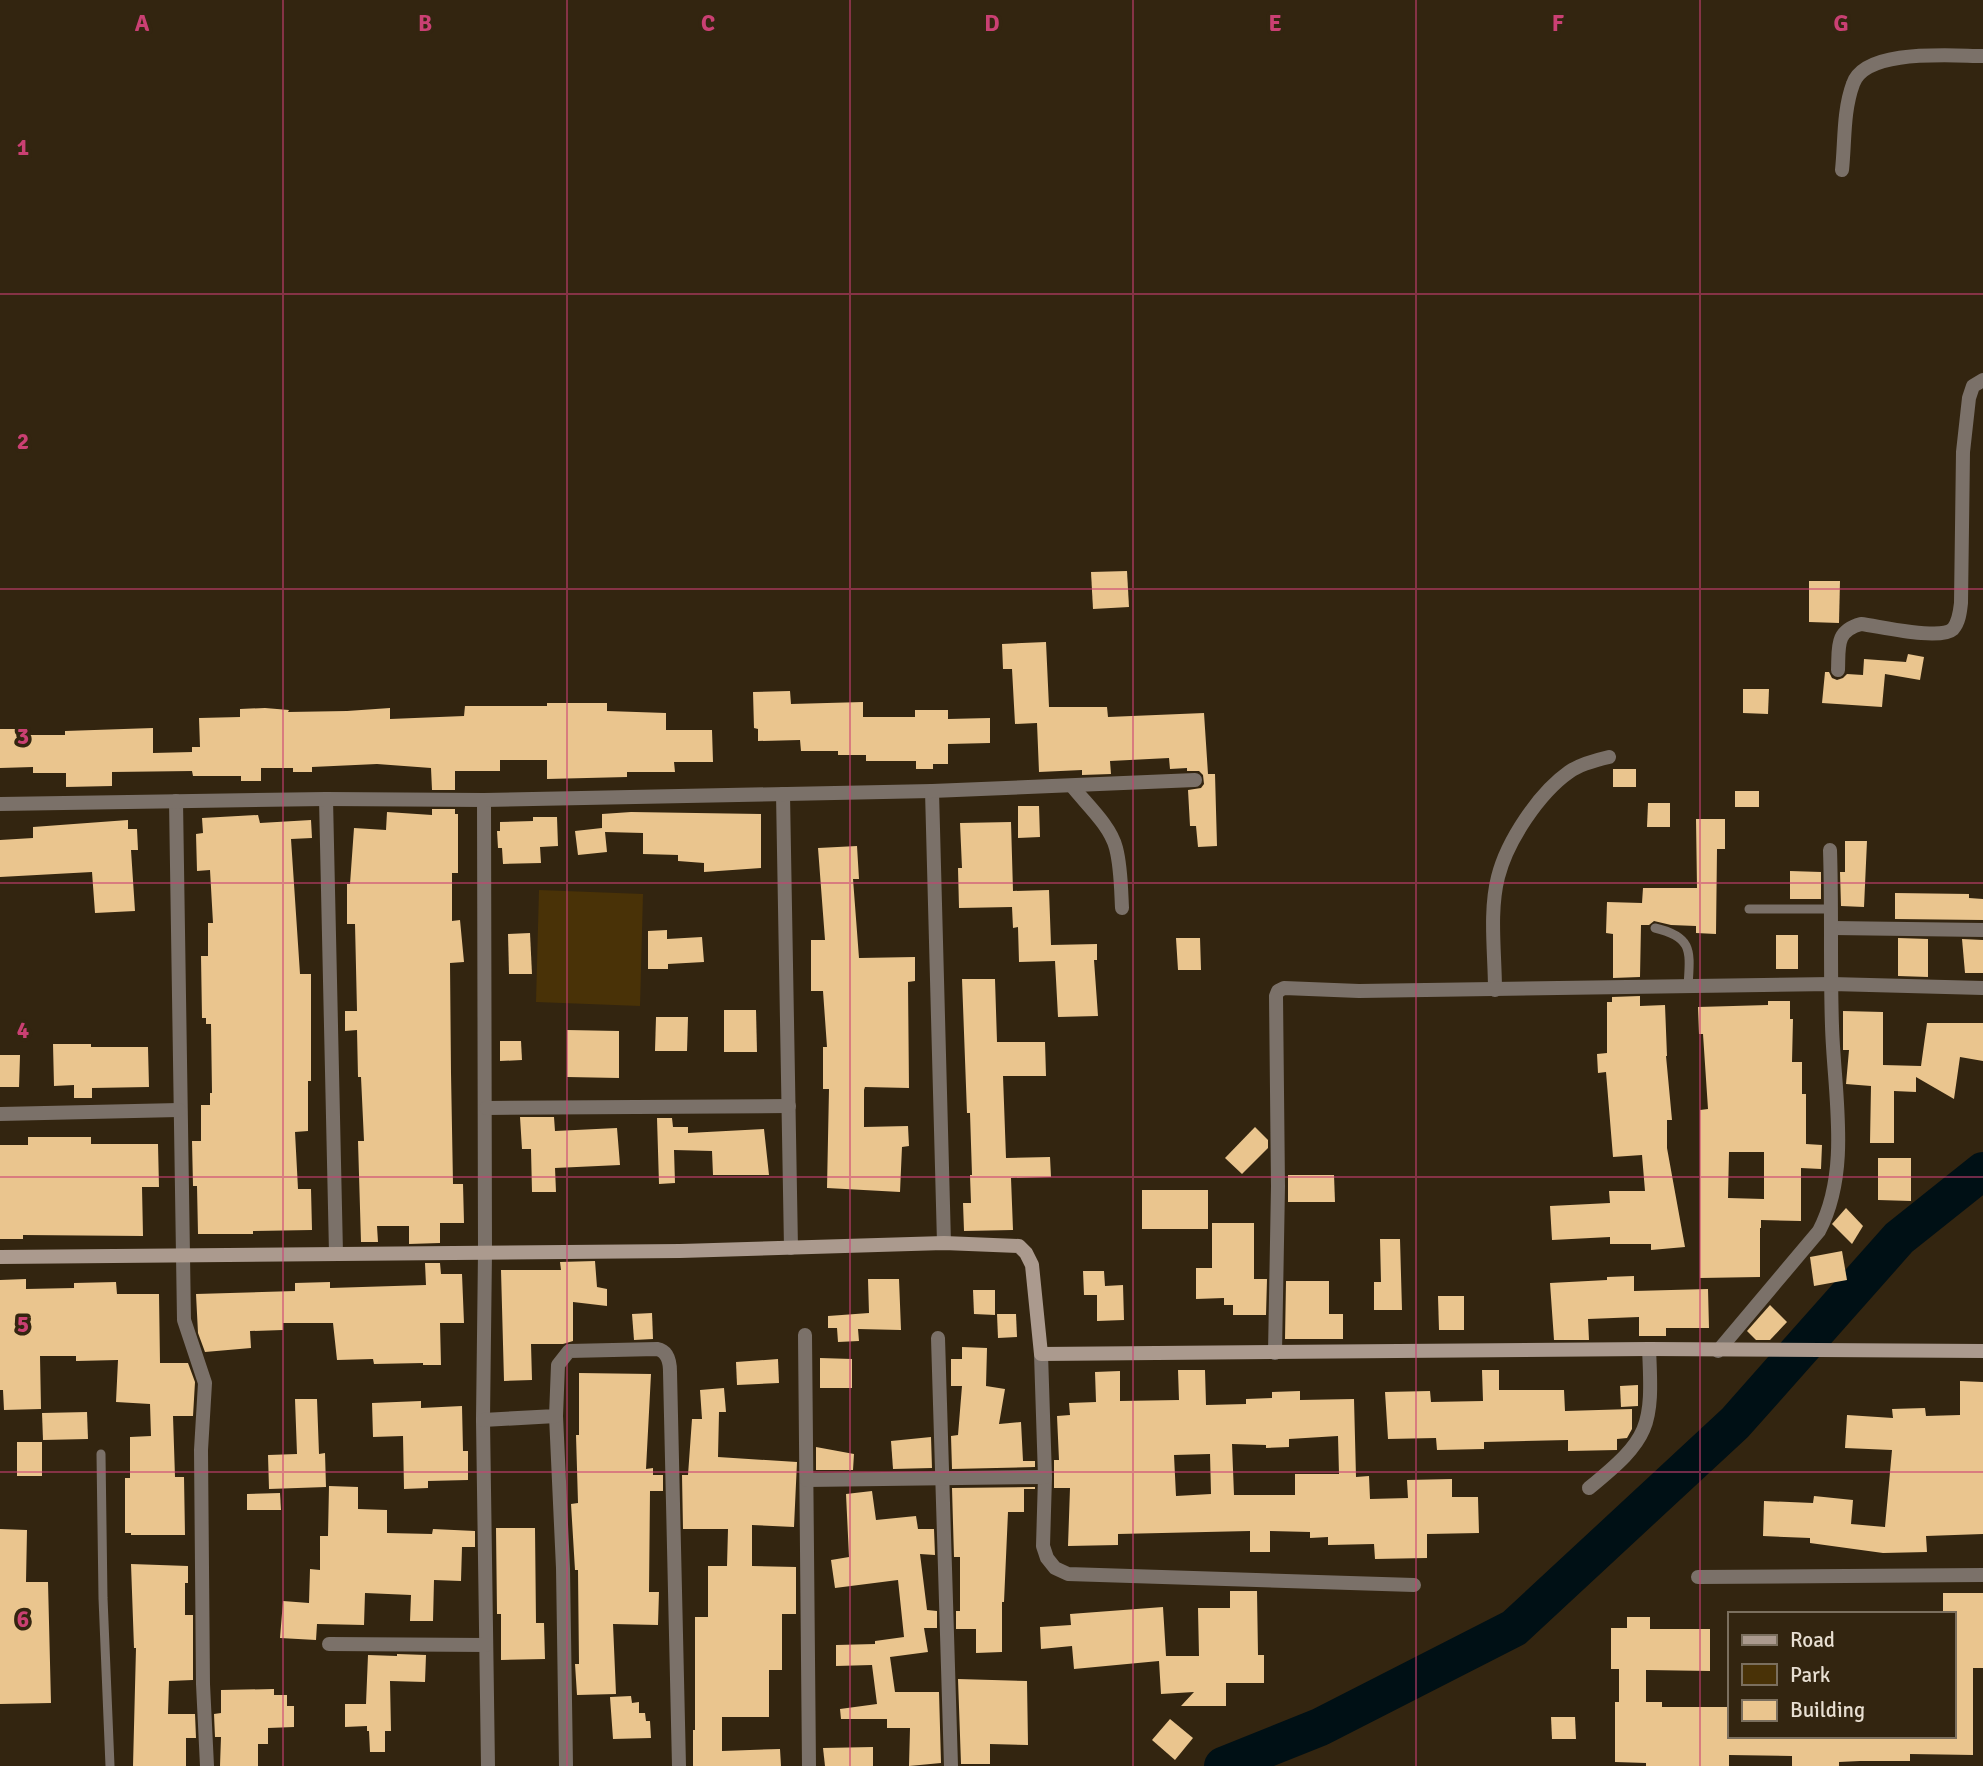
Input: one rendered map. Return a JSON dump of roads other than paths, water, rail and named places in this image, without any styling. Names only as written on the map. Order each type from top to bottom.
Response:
[{"type":"street","points":[[1843,170],[1848,103],[1853,81],[1866,67],[1885,60],[1983,56]]},
{"type":"street","points":[[1838,670],[1840,640],[1850,627],[1861,624],[1935,635],[1953,629],[1958,620],[1961,603],[1964,439],[1969,398],[1973,386],[1983,380]]},
{"type":"street","points":[[1495,990],[1494,906],[1497,877],[1511,840],[1536,804],[1569,771],[1591,761],[1609,757]]},
{"type":"street","points":[[0,804],[326,799],[484,800],[783,794],[1195,780]]},
{"type":"street","points":[[1072,786],[1116,845],[1122,908]]},
{"type":"street","points":[[932,791],[944,1243]]},
{"type":"street","points":[[783,794],[791,1248]]},
{"type":"street","points":[[326,799],[336,1253]]},
{"type":"street","points":[[484,800],[486,1108],[482,1420],[488,1766]]},
{"type":"street","points":[[176,801],[184,1321],[205,1383],[201,1464],[206,1766]]},
{"type":"street","points":[[1718,1351],[1819,1231],[1830,1210],[1835,1189],[1838,1140],[1832,1026],[1833,928],[1830,850]]},
{"type":"street","points":[[1833,928],[1983,930]]},
{"type":"street","points":[[1275,1353],[1278,991],[1284,988],[1495,990],[1832,984],[1983,988]]},
{"type":"street","points":[[486,1108],[789,1106]]},
{"type":"street","points":[[0,1114],[179,1110]]},
{"type":"street","points":[[0,1257],[642,1252],[944,1243],[1018,1245],[1032,1265],[1035,1286],[1041,1354],[1045,1477],[1043,1546],[1047,1558],[1055,1568],[1068,1574],[1414,1585]]},
{"type":"street","points":[[805,1335],[809,1766]]},
{"type":"street","points":[[938,1338],[951,1766]]},
{"type":"street","points":[[565,1766],[563,1568],[556,1416],[558,1365],[569,1351],[657,1349],[666,1354],[670,1372],[679,1766]]},
{"type":"street","points":[[1041,1354],[1649,1349],[1983,1351]]},
{"type":"street","points":[[1589,1488],[1623,1460],[1646,1428],[1651,1391],[1649,1349]]},
{"type":"street","points":[[482,1420],[556,1416]]},
{"type":"street","points":[[807,1480],[1045,1477]]},
{"type":"street","points":[[1698,1577],[1983,1575]]},
{"type":"street","points":[[329,1644],[486,1644]]},
{"type":"lane","points":[[1749,909],[1832,909]]},
{"type":"lane","points":[[1656,928],[1676,932],[1684,940],[1690,955],[1688,987]]},
{"type":"lane","points":[[101,1454],[103,1598],[110,1766]]},
{"type":"waterway","points":[[1223,1766],[1320,1727],[1514,1628],[1735,1423],[1899,1238],[1983,1171]]}]
